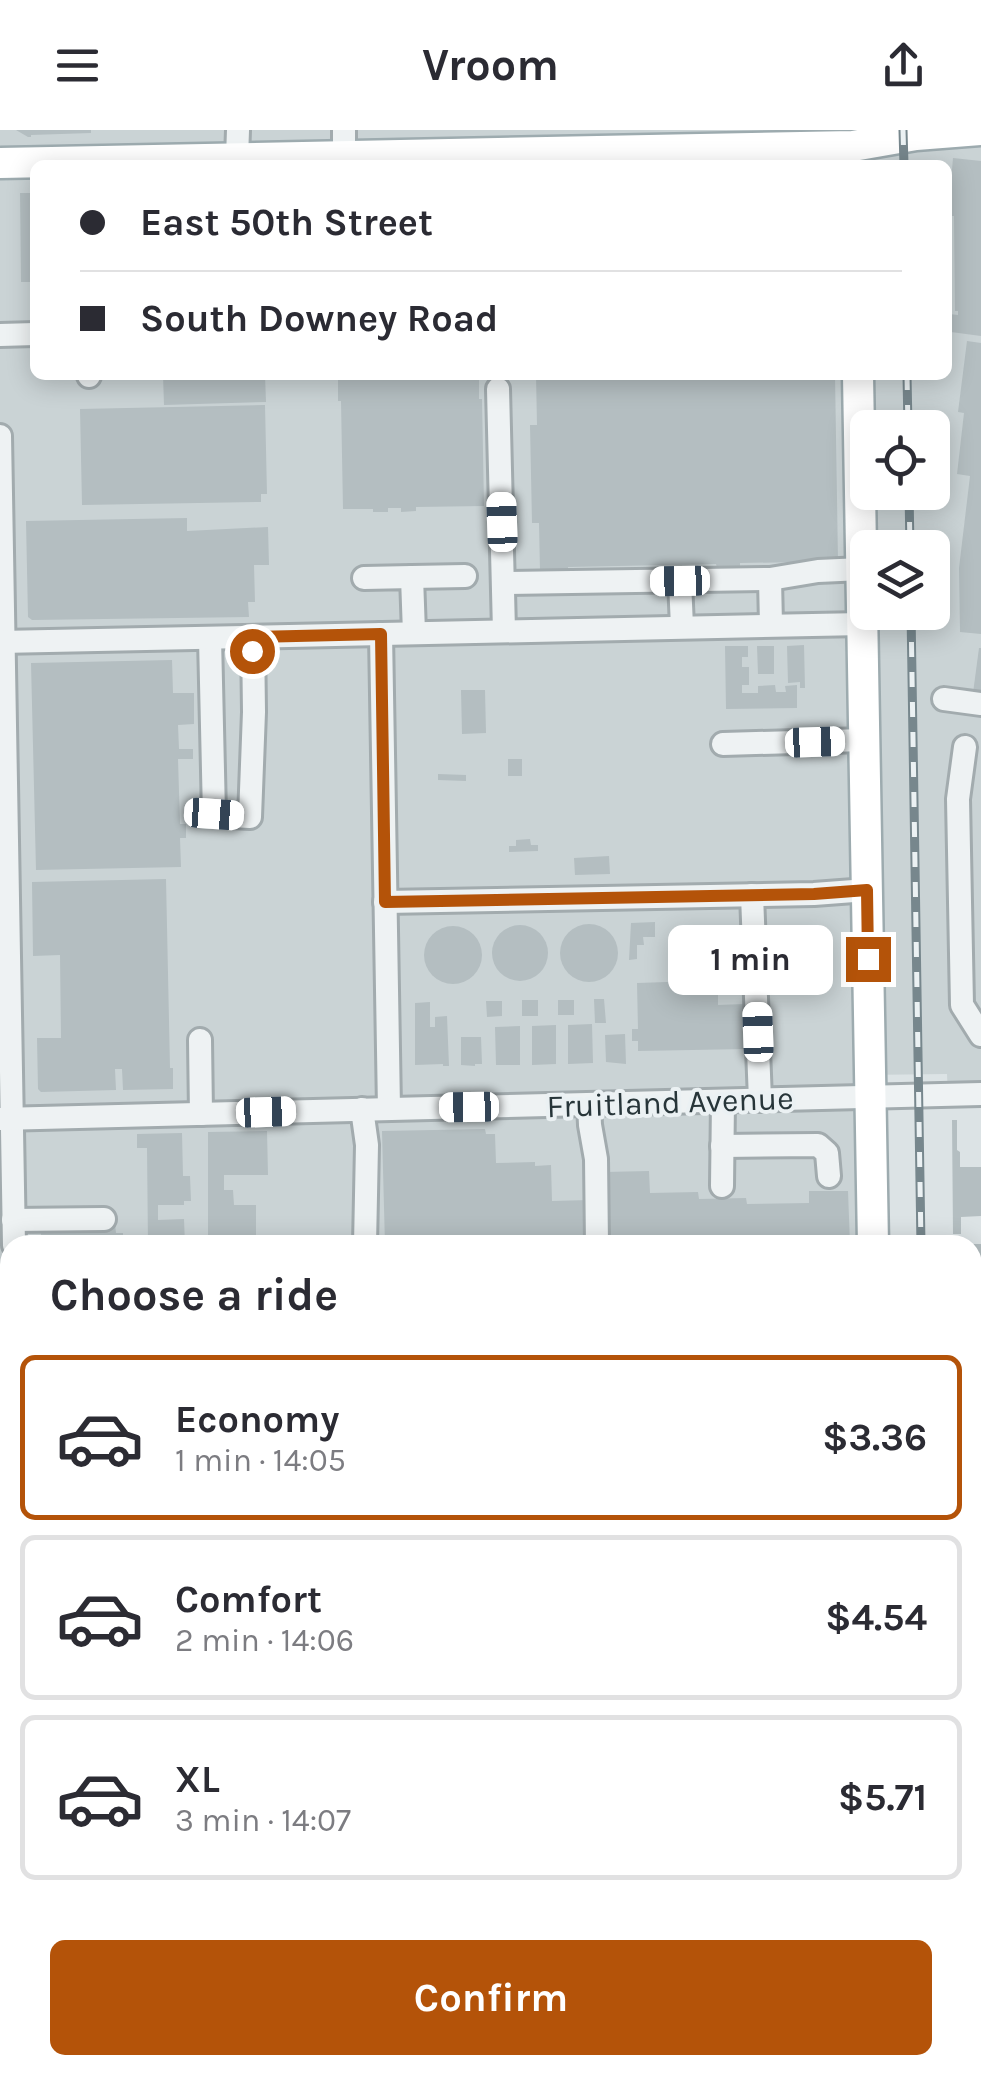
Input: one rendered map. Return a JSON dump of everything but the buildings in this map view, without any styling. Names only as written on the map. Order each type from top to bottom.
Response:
[{"type":"main road","points":[[37,160],[237,144],[344,143],[398,160],[711,157],[853,147],[916,135],[981,130]]},
{"type":"main road","points":[[0,163],[30,161]]},
{"type":"main road","points":[[858,380],[861,530]]},
{"type":"main road","points":[[863,630],[873,1235]]},
{"type":"street","points":[[0,335],[30,334]]},
{"type":"street","points":[[498,388],[504,631]]},
{"type":"street","points":[[0,436],[5,1118],[14,1235]]},
{"type":"street","points":[[504,584],[770,579],[850,570]]},
{"type":"street","points":[[364,578],[465,576]]},
{"type":"street","points":[[412,577],[414,633]]},
{"type":"street","points":[[770,579],[772,625]]},
{"type":"street","points":[[680,581],[682,627]]},
{"type":"street","points":[[2,642],[850,624]]},
{"type":"street","points":[[381,634],[389,1109]]},
{"type":"street","points":[[210,638],[214,814],[250,817],[252,637]]},
{"type":"street","points":[[944,699],[981,704]]},
{"type":"street","points":[[723,744],[864,740]]},
{"type":"street","points":[[965,747],[958,798],[962,1005],[981,1035]]},
{"type":"street","points":[[385,902],[867,890]]},
{"type":"street","points":[[752,895],[760,1100]]},
{"type":"street","points":[[200,1040],[201,1114]]},
{"type":"street","name":"Fruitland Avenue","points":[[5,1118],[981,1094]]},
{"type":"street","points":[[722,1186],[723,1101]]},
{"type":"street","points":[[589,1104],[596,1160],[597,1235]]},
{"type":"street","points":[[362,1110],[366,1145],[365,1235]]},
{"type":"street","points":[[722,1146],[818,1145],[827,1153],[828,1176]]},
{"type":"street","points":[[13,1220],[104,1219]]},
{"type":"shaded area","points":[[0,130],[981,130],[981,1098],[948,1098],[947,1074],[863,1075],[865,1235],[0,1235]]},
{"type":"railway","points":[[903,130],[904,160]]},
{"type":"railway","points":[[907,380],[908,410]]},
{"type":"railway","points":[[909,510],[910,530]]},
{"type":"railway","points":[[911,630],[921,1235]]},
{"type":"route","points":[[252,651],[252,637],[381,634],[385,902],[867,890],[868,959]]}]
